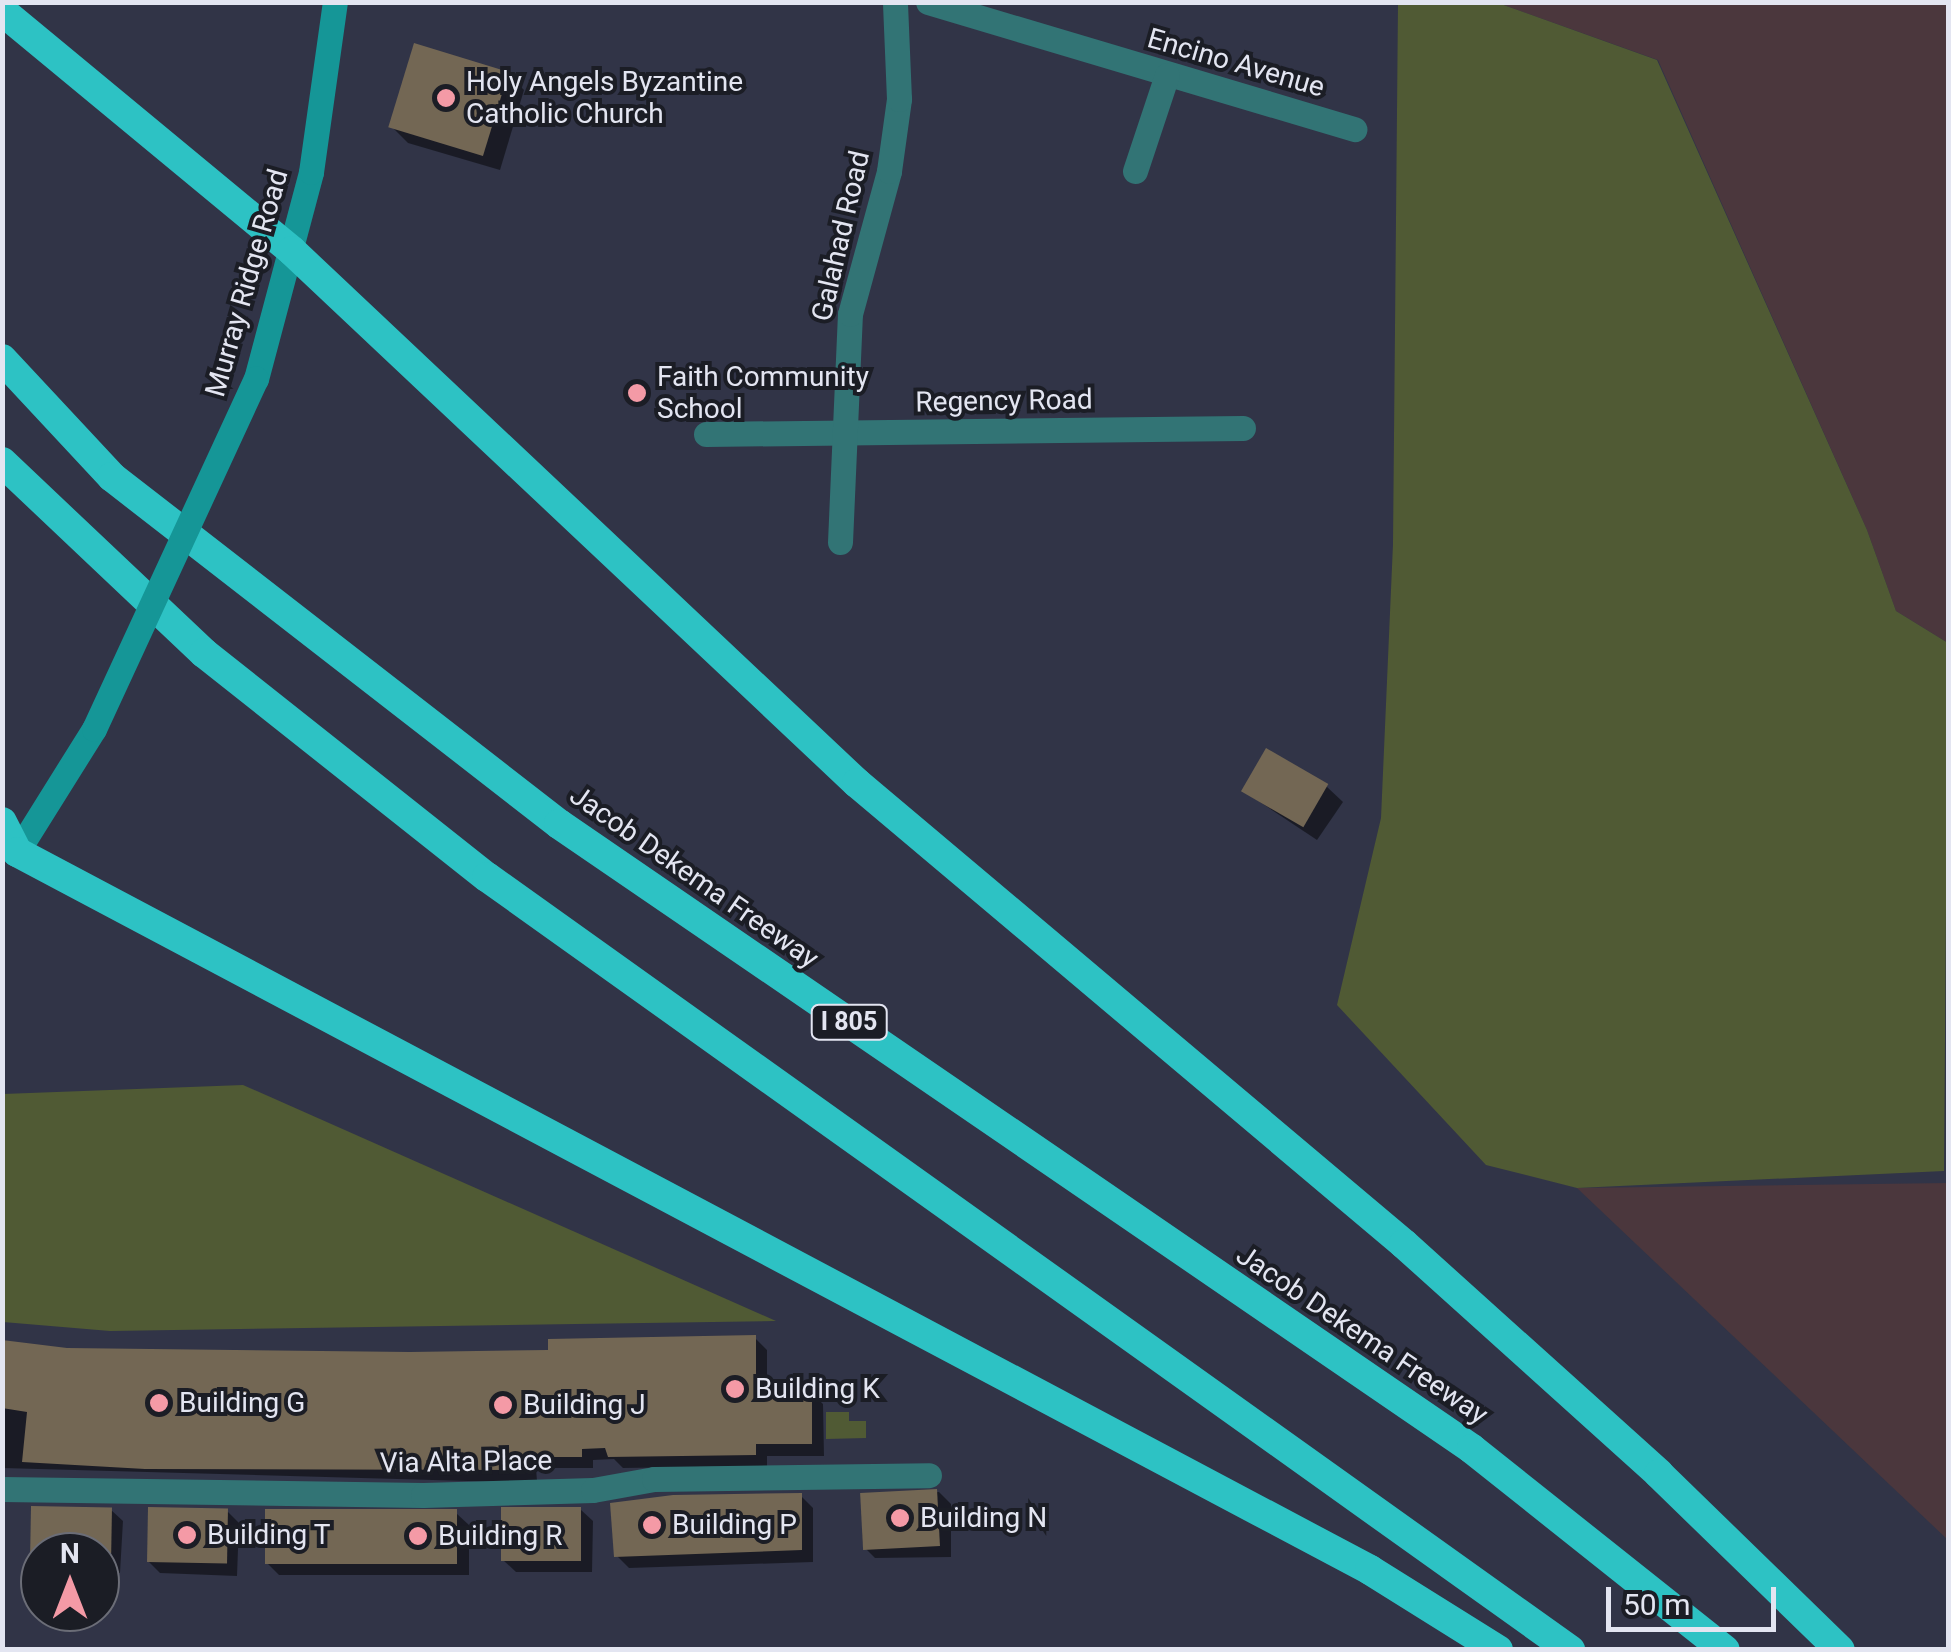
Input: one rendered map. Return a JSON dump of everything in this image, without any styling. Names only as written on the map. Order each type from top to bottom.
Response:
[{"type":"highway","points":[[2,11],[292,251],[856,783],[1404,1244],[1659,1474],[1840,1650]]},
{"type":"highway","name":"Jacob Dekema Freeway","points":[[2,359],[112,477],[559,824],[1472,1448],[1725,1650]]},
{"type":"highway","points":[[2,462],[204,653],[487,877],[1570,1650]]},
{"type":"highway","points":[[2,822],[17,852],[1370,1570],[1498,1650]]},
{"type":"main road","name":"Murray Ridge Road","points":[[17,852],[94,729],[256,380],[312,172],[335,2]]},
{"type":"street","name":"Galahad Road","points":[[840,542],[840,433],[850,314],[889,171],[899,99],[895,2]]},
{"type":"street","name":"Encino Avenue","points":[[928,2],[1355,129]]},
{"type":"street","points":[[1135,171],[1167,75]]},
{"type":"street","name":"Regency Road","points":[[706,434],[1243,428]]},
{"type":"street","name":"Via Alta Place","points":[[2,1489],[422,1495],[593,1490],[654,1479],[929,1475]]},
{"type":"shaded area","points":[[1498,3],[1948,3],[1948,643],[1896,611],[1867,530],[1658,60]]},
{"type":"shaded area","points":[[1948,1183],[1948,1540],[1577,1188]]},
{"type":"green space","points":[[1398,3],[1498,3],[1657,60],[1867,530],[1896,611],[1948,643],[1944,1171],[1577,1188],[1486,1165],[1337,1005],[1381,818],[1393,544]]},
{"type":"green space","points":[[243,1085],[776,1321],[110,1331],[3,1322],[3,1094]]},
{"type":"green space","points":[[826,1412],[849,1412],[849,1421],[866,1421],[866,1438],[826,1439]]},
{"type":"building","points":[[414,43],[509,72],[483,156],[388,127]]},
{"type":"building","points":[[1266,748],[1328,784],[1303,827],[1241,791]]},
{"type":"building","points":[[756,1335],[756,1390],[812,1390],[812,1444],[756,1444],[756,1455],[608,1457],[605,1448],[582,1449],[582,1457],[525,1457],[526,1470],[145,1469],[22,1462],[27,1412],[2,1408],[2,1340],[67,1348],[410,1352],[548,1350],[548,1339]]},
{"type":"building","name":"Building N","points":[[937,1489],[940,1546],[863,1550],[860,1493]]},
{"type":"building","points":[[802,1493],[802,1550],[614,1557],[610,1503],[673,1495]]},
{"type":"building","points":[[31,1506],[112,1507],[112,1532],[31,1532]]},
{"type":"building","name":"Building T","points":[[148,1507],[228,1508],[227,1563],[147,1562]]},
{"type":"building","points":[[501,1507],[581,1507],[581,1561],[501,1561]]},
{"type":"building","points":[[265,1509],[457,1509],[457,1564],[265,1564]]},
{"type":"place","name":"Holy Angels Byzantine Catholic Church","points":[[446,98]]},
{"type":"place","name":"Faith Community School","points":[[637,393]]},
{"type":"place","name":"Building K","points":[[735,1389]]},
{"type":"place","name":"Building G","points":[[159,1403]]},
{"type":"place","name":"Building J","points":[[503,1405]]},
{"type":"place","name":"Building N","points":[[900,1518]]},
{"type":"place","name":"Building P","points":[[652,1525]]},
{"type":"place","name":"Building T","points":[[187,1535]]},
{"type":"place","name":"Building R","points":[[418,1536]]}]
